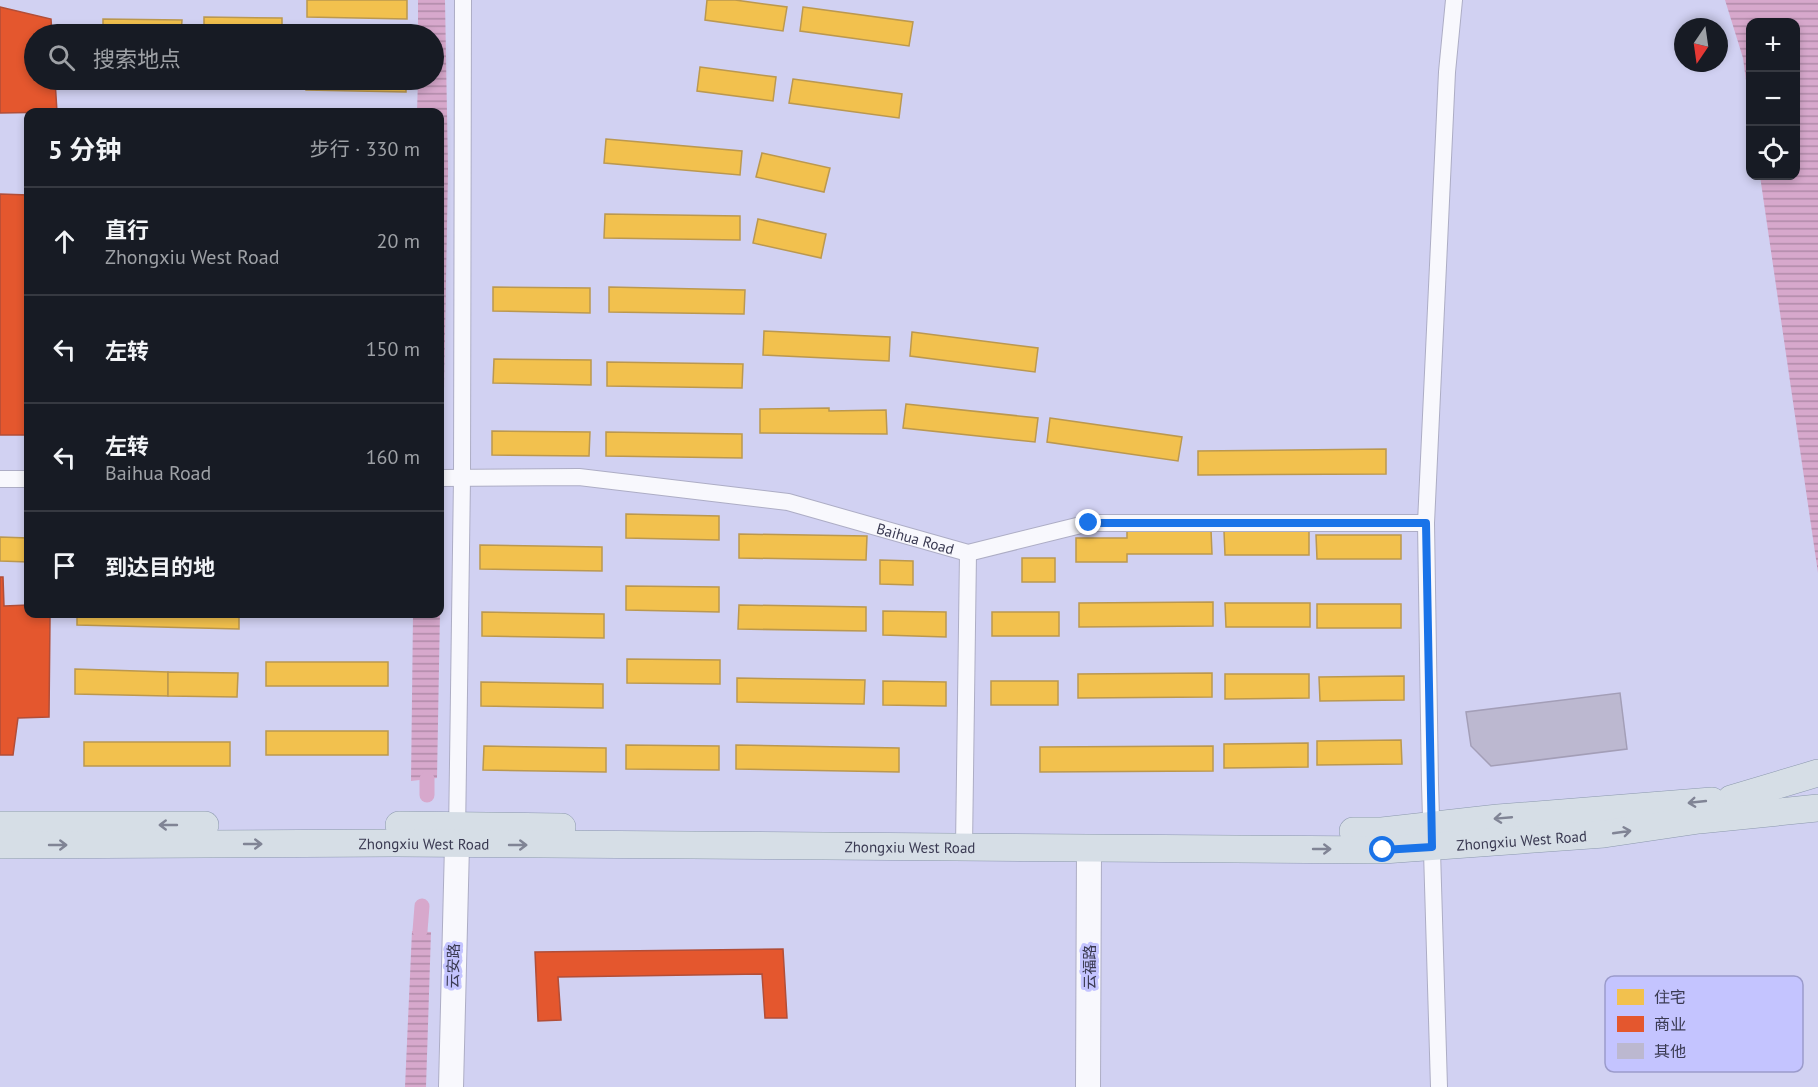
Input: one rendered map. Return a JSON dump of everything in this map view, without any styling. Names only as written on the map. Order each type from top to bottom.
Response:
[{"type":"main road","points":[[1732,808],[1818,773]]},
{"type":"main road","name":"Zhongxiu West Road","points":[[0,825],[457,835],[964,839],[1382,831],[1432,836],[1604,834],[1818,789]]},
{"type":"main road","name":"Zhongxiu West Road","points":[[1732,808],[1818,808]]},
{"type":"main road","points":[[1732,808],[1818,824]]},
{"type":"main road","name":"Zhongxiu West Road","points":[[0,845],[457,835]]},
{"type":"main road","name":"Zhongxiu West Road","points":[[964,839],[1089,848],[1383,850],[1432,836]]},
{"type":"street","points":[[457,835],[450,478],[463,0]]},
{"type":"street","points":[[1439,1087],[1426,523],[1447,72],[1454,0]]},
{"type":"street","name":"Baihua Road","points":[[450,478],[579,477],[788,502],[968,553],[1089,523],[1426,523]]},
{"type":"street","points":[[0,479],[24,479]]},
{"type":"street","points":[[964,839],[968,553]]},
{"type":"street","name":"云安路","points":[[451,1087],[457,835]]},
{"type":"street","name":"云福路","points":[[1088,1087],[1089,848]]},
{"type":"shaded area","points":[[418,0],[445,0],[448,170],[444,391],[444,108],[417,108],[418,90],[444,90],[444,24],[418,24]]},
{"type":"shaded area","points":[[1725,0],[1818,0],[1818,573],[1761,180],[1800,180],[1800,18],[1746,18],[1746,80],[1743,58]]},
{"type":"shaded area","points":[[413,618],[440,618],[437,778],[411,781]]},
{"type":"shaded area","points":[[412,931],[431,932],[426,1087],[405,1087]]},
{"type":"building: 住宅","points":[[307,0],[407,0],[407,19],[307,17]]},
{"type":"building: 住宅","points":[[707,0],[735,0],[787,7],[783,31],[705,20]]},
{"type":"building: 住宅","points":[[803,7],[913,22],[909,46],[800,31]]},
{"type":"building: 住宅","points":[[204,17],[282,18],[282,24],[204,24]]},
{"type":"building: 住宅","points":[[103,19],[182,20],[182,24],[103,24]]},
{"type":"building: 住宅","points":[[700,67],[776,77],[773,101],[697,91]]},
{"type":"building: 住宅","points":[[793,79],[902,94],[899,118],[789,103]]},
{"type":"building: 住宅","points":[[306,90],[406,90],[406,92]]},
{"type":"building: 住宅","points":[[606,139],[742,151],[740,175],[604,163]]},
{"type":"building: 住宅","points":[[762,153],[830,168],[824,192],[756,177]]},
{"type":"building: 住宅","points":[[605,214],[740,216],[740,240],[604,238]]},
{"type":"building: 住宅","points":[[758,219],[826,234],[821,258],[753,243]]},
{"type":"building: 住宅","points":[[493,287],[590,288],[590,313],[493,311]]},
{"type":"building: 住宅","points":[[609,287],[745,290],[744,314],[609,312]]},
{"type":"building: 住宅","points":[[764,331],[890,337],[889,361],[763,355]]},
{"type":"building: 住宅","points":[[912,332],[1038,348],[1035,372],[910,356]]},
{"type":"building: 住宅","points":[[494,359],[591,360],[591,385],[493,383]]},
{"type":"building: 住宅","points":[[607,362],[743,364],[742,388],[607,386]]},
{"type":"building: 住宅","points":[[906,404],[1038,418],[1035,442],[903,428]]},
{"type":"building: 住宅","points":[[829,408],[829,411],[886,410],[887,434],[760,433],[760,409]]},
{"type":"building: 住宅","points":[[1050,418],[1182,437],[1178,461],[1047,442]]},
{"type":"building: 住宅","points":[[492,431],[590,432],[589,456],[492,455]]},
{"type":"building: 住宅","points":[[606,432],[742,434],[742,458],[606,456]]},
{"type":"building: 住宅","points":[[1386,449],[1386,474],[1198,475],[1198,451]]},
{"type":"building: 住宅","points":[[626,514],[719,516],[719,540],[626,538]]},
{"type":"building: 住宅","points":[[1127,530],[1211,530],[1212,554],[1127,554],[1127,562],[1076,562],[1076,538],[1127,538]]},
{"type":"building: 住宅","points":[[1224,531],[1309,531],[1309,555],[1225,555]]},
{"type":"building: 住宅","points":[[739,534],[867,536],[866,560],[739,558]]},
{"type":"building: 住宅","points":[[1316,535],[1401,535],[1401,559],[1317,559]]},
{"type":"building: 住宅","points":[[0,537],[24,538],[24,562],[0,561]]},
{"type":"building: 住宅","points":[[480,545],[602,547],[602,571],[480,569]]},
{"type":"building: 住宅","points":[[1022,558],[1055,558],[1055,582],[1022,582]]},
{"type":"building: 住宅","points":[[880,560],[913,561],[913,585],[880,584]]},
{"type":"building: 住宅","points":[[626,586],[719,587],[719,612],[626,610]]},
{"type":"building: 住宅","points":[[1213,602],[1213,626],[1079,627],[1079,603]]},
{"type":"building: 住宅","points":[[1225,603],[1310,603],[1310,627],[1226,627]]},
{"type":"building: 住宅","points":[[1317,604],[1401,604],[1401,628],[1317,628]]},
{"type":"building: 住宅","points":[[739,605],[866,607],[866,631],[738,629]]},
{"type":"building: 住宅","points":[[883,611],[946,612],[946,637],[883,635]]},
{"type":"building: 住宅","points":[[482,612],[604,614],[604,638],[482,636]]},
{"type":"building: 住宅","points":[[992,612],[1059,612],[1059,636],[992,636]]},
{"type":"building: 住宅","points":[[77,618],[239,618],[239,629],[77,625]]},
{"type":"building: 住宅","points":[[627,659],[720,660],[720,684],[627,683]]},
{"type":"building: 住宅","points":[[266,662],[388,662],[388,686],[266,686]]},
{"type":"building: 住宅","points":[[75,669],[168,672],[168,696],[75,694]]},
{"type":"building: 住宅","points":[[168,672],[238,673],[237,697],[168,696]]},
{"type":"building: 住宅","points":[[1212,673],[1212,697],[1078,698],[1078,674]]},
{"type":"building: 住宅","points":[[1225,674],[1309,674],[1309,698],[1225,699]]},
{"type":"building: 住宅","points":[[1404,676],[1404,700],[1320,701],[1319,677]]},
{"type":"building: 住宅","points":[[737,678],[865,680],[864,704],[737,702]]},
{"type":"building: 住宅","points":[[883,681],[946,682],[946,706],[883,705]]},
{"type":"building: 住宅","points":[[991,681],[1058,681],[1058,705],[991,705]]},
{"type":"building: 住宅","points":[[481,682],[603,684],[603,708],[481,706]]},
{"type":"building: 住宅","points":[[266,731],[388,731],[388,755],[266,755]]},
{"type":"building: 住宅","points":[[1401,740],[1402,764],[1317,765],[1317,741]]},
{"type":"building: 住宅","points":[[84,742],[230,742],[230,766],[84,766]]},
{"type":"building: 住宅","points":[[1308,743],[1308,767],[1224,768],[1224,744]]},
{"type":"building: 住宅","points":[[626,745],[719,746],[719,770],[626,769]]},
{"type":"building: 住宅","points":[[736,745],[899,748],[899,772],[736,769]]},
{"type":"building: 住宅","points":[[484,746],[606,748],[606,772],[483,770]]},
{"type":"building: 住宅","points":[[1213,746],[1213,771],[1040,772],[1040,747]]},
{"type":"building: 商业","points":[[0,7],[51,19],[51,24],[24,24],[24,90],[56,90],[57,108],[24,108],[24,113],[0,113]]},
{"type":"building: 商业","points":[[0,194],[24,195],[24,435],[0,435]]},
{"type":"building: 商业","points":[[0,577],[3,577],[4,606],[24,605],[24,618],[50,618],[49,717],[18,718],[13,755],[0,755]]},
{"type":"building: 商业","points":[[783,949],[787,1018],[765,1018],[762,974],[558,977],[561,1020],[538,1021],[535,952]]},
{"type":"building: 其他","points":[[1620,693],[1627,749],[1491,766],[1471,746],[1466,712]]},
{"type":"waterway","points":[[427,779],[427,795]]},
{"type":"waterway","points":[[420,931],[422,906]]},
{"type":"route","points":[[1089,523],[1426,523],[1432,847],[1383,850]]}]
